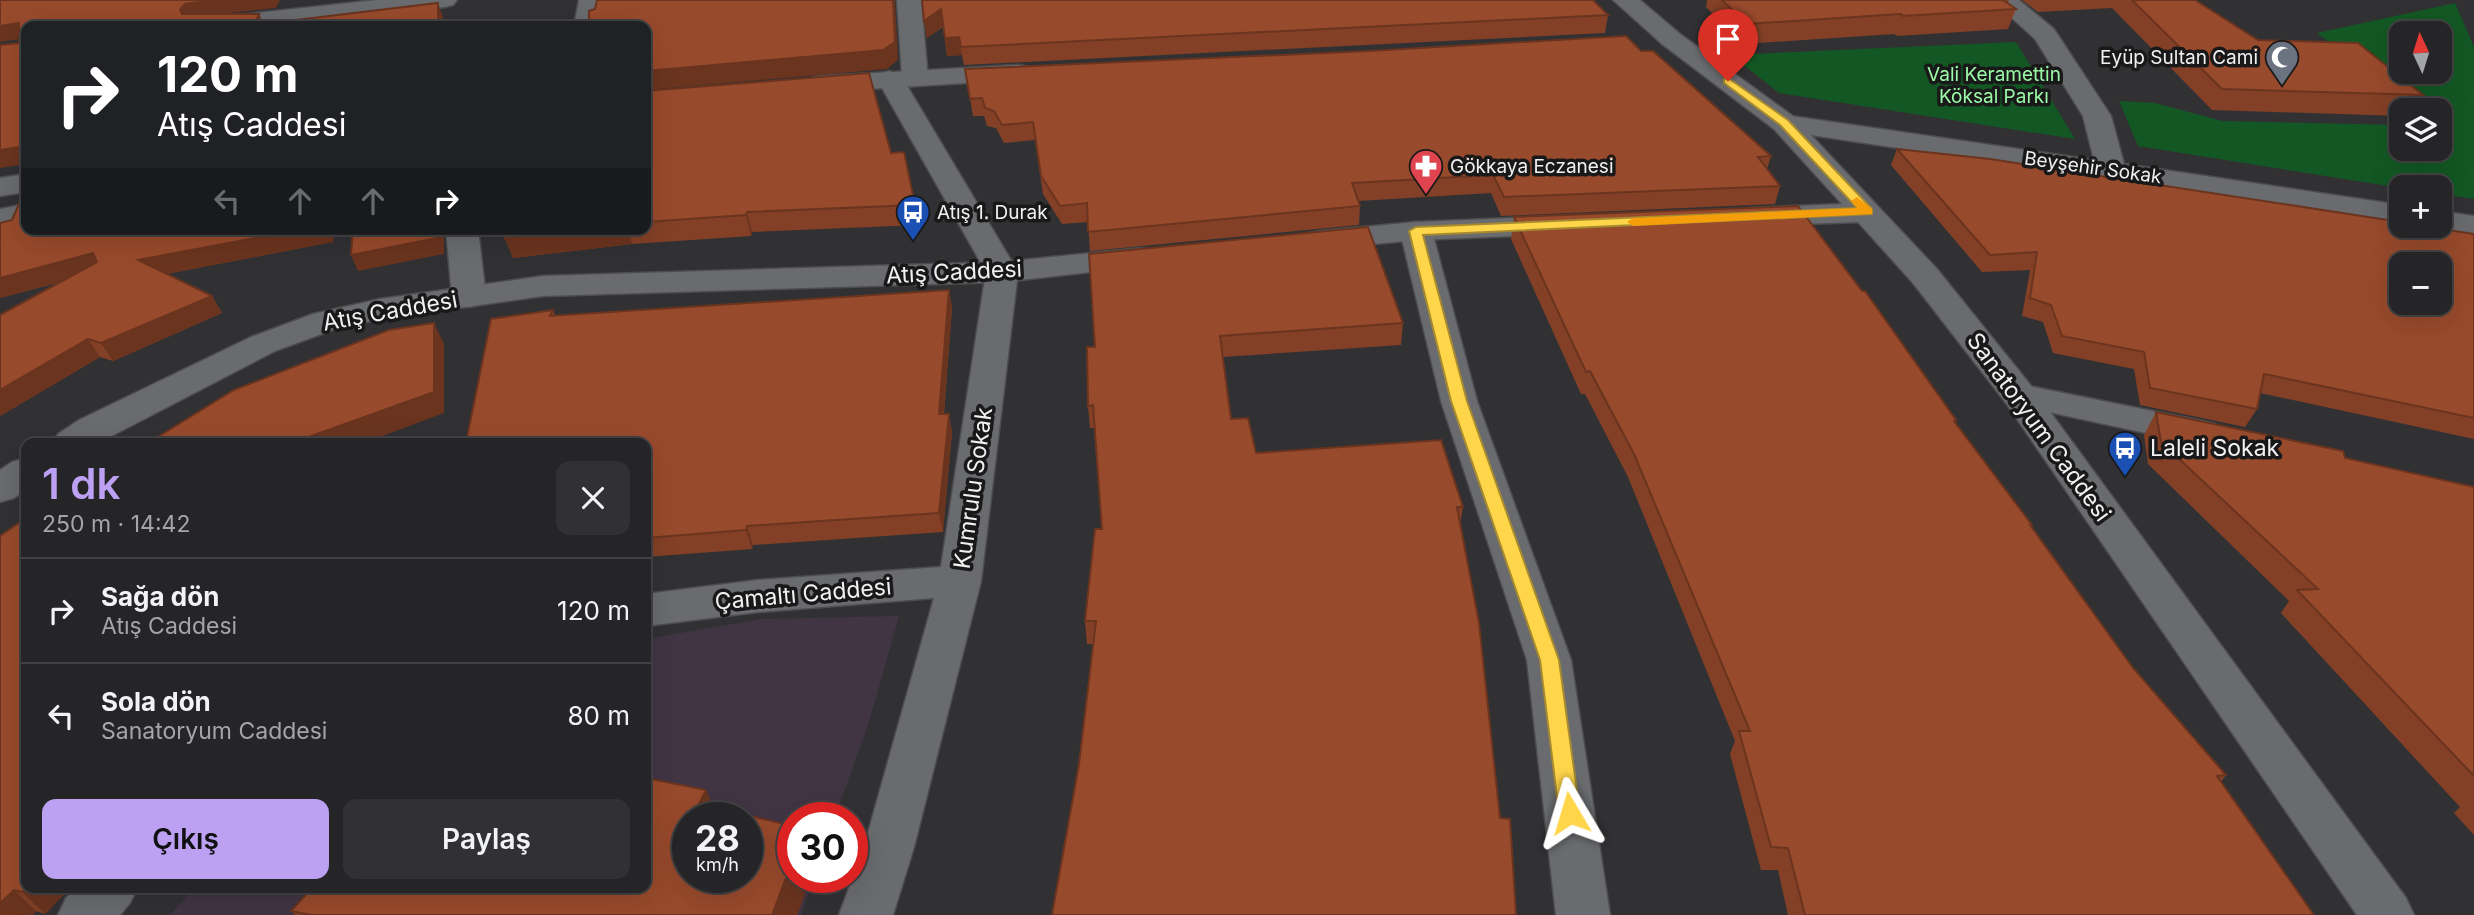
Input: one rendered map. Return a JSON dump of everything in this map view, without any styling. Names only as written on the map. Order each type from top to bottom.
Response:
[{"type":"street","points":[[231,21],[319,6],[445,0]]},
{"type":"street","points":[[587,21],[592,0]]},
{"type":"street","points":[[909,0],[902,78],[1002,272]]},
{"type":"street","name":"Sanatoryum Caddesi","points":[[1625,0],[1671,39],[1784,122],[1925,276],[2019,395],[2387,915]]},
{"type":"street","points":[[2004,0],[2045,34],[2091,106],[2097,116],[2111,170]]},
{"type":"street","points":[[1630,41],[1671,39]]},
{"type":"street","points":[[794,87],[902,78],[1039,72]]},
{"type":"street","name":"Beyşehir Sokak","points":[[1784,122],[2389,212]]},
{"type":"street","points":[[0,187],[21,184]]},
{"type":"street","points":[[0,200],[21,196]]},
{"type":"street","points":[[1717,218],[1867,212]]},
{"type":"street","points":[[0,218],[21,213]]},
{"type":"street","points":[[2452,222],[2474,225]]},
{"type":"street","points":[[1292,243],[1416,231],[1594,223]]},
{"type":"street","points":[[1416,231],[1459,401],[1549,660],[1583,915]]},
{"type":"street","points":[[464,235],[470,297]]},
{"type":"street","name":"Atış Caddesi","points":[[78,438],[263,344],[325,320],[380,309],[543,286],[1002,272],[1168,255]]},
{"type":"street","name":"Kumrulu Sokak","points":[[866,915],[889,847],[960,581],[1002,272]]},
{"type":"street","points":[[2019,395],[2233,439]]},
{"type":"street","points":[[0,489],[21,474]]},
{"type":"street","name":"Çamaltı Caddesi","points":[[651,609],[758,596],[960,581]]},
{"type":"street","points":[[85,915],[106,893]]},
{"type":"shaded area","points":[[899,616],[869,722],[840,802],[777,802],[777,893],[809,893],[801,915],[170,915],[190,893],[651,893],[651,638],[762,619]]},
{"type":"green space","points":[[2455,3],[2474,47],[2474,199],[2452,196],[2452,175],[2389,175],[2389,186],[2138,146],[2119,101],[2155,103],[2222,121],[2389,125],[2389,161],[2452,161],[2452,98],[2403,98],[2317,33]]},
{"type":"green space","name":"Vali Keramettin Köksal Parkı","points":[[2016,42],[2075,139],[1779,93],[1731,55]]},
{"type":"building","points":[[0,0],[212,0],[185,4],[180,10],[182,14],[259,14],[256,21],[21,21],[21,147],[0,150],[0,45],[19,43],[19,23],[0,26]]},
{"type":"building","points":[[597,0],[893,0],[895,42],[883,50],[651,71],[651,21],[589,21],[589,11],[595,9]]},
{"type":"building","points":[[922,0],[1593,0],[1608,15],[961,47],[959,37],[945,38],[941,9],[924,21]]},
{"type":"building","points":[[1722,0],[2003,0],[2016,9],[1747,24]]},
{"type":"building","points":[[2132,0],[2195,0],[2258,40],[2358,43],[2389,68],[2389,84],[2409,84],[2423,95],[2222,89]]},
{"type":"building","points":[[438,3],[438,21],[287,21]]},
{"type":"building","points":[[1626,36],[1641,51],[1653,51],[1771,156],[1758,157],[1780,186],[1504,197],[1493,175],[1352,183],[1360,206],[1088,232],[1087,203],[1060,206],[1041,176],[1033,122],[1002,125],[994,111],[985,108],[982,98],[970,99],[965,69],[1369,51]]},
{"type":"building","points":[[869,73],[891,153],[904,152],[915,205],[747,212],[746,215],[651,222],[651,91]]},
{"type":"building","points":[[1897,149],[1990,159],[2389,220],[2389,238],[2452,238],[2452,231],[2474,234],[2474,418],[2264,374],[2257,409],[2150,388],[2144,352],[2062,336],[2051,305],[2030,298],[2037,252],[1990,255]]},
{"type":"building","points":[[21,199],[21,235],[271,235],[138,260],[212,296],[101,343],[88,339],[0,390],[0,315],[97,262],[93,253],[0,278],[0,223],[12,220]]},
{"type":"building","points":[[1798,206],[1862,291],[1865,291],[1956,420],[1954,421],[2032,525],[2133,668],[2226,775],[2217,776],[2314,915],[1805,915],[1788,848],[1771,847],[1739,731],[1750,731],[1634,454],[1590,371],[1586,372],[1514,217]]},
{"type":"building","points":[[1368,227],[1403,323],[1220,336],[1231,419],[1248,418],[1256,453],[1441,440],[1463,507],[1457,507],[1479,623],[1500,818],[1510,819],[1516,915],[1052,915],[1079,764],[1096,621],[1085,621],[1095,529],[1102,529],[1093,405],[1088,406],[1087,347],[1095,347],[1089,254]]},
{"type":"building","points":[[353,235],[437,235],[437,238],[351,255]]},
{"type":"building","points":[[505,235],[528,235],[505,238]]},
{"type":"building","points":[[949,290],[939,414],[949,414],[939,513],[747,526],[746,530],[651,538],[651,438],[467,438],[491,319],[553,310],[550,316]]},
{"type":"building","points":[[434,323],[434,392],[306,438],[156,438],[234,390],[389,330]]},
{"type":"building","points":[[2156,412],[2343,451],[2345,458],[2474,487],[2474,776],[2297,590],[2318,589],[2161,442]]},
{"type":"building","points":[[21,521],[21,892],[14,890],[0,903],[0,536]]},
{"type":"building","points":[[651,779],[706,790],[700,802],[672,802],[672,893],[763,893],[763,819],[777,822],[777,893],[780,893],[772,915],[311,915],[291,911],[308,893],[651,893]]},
{"type":"slow traffic","points":[[1633,222],[1867,212],[1857,201]]},
{"type":"place","name":"Eyüp Sultan Cami","points":[[2282,87]]},
{"type":"place","name":"Gökkaya Eczanesi","points":[[1426,196]]},
{"type":"place","name":"Atış 1. Durak","points":[[913,242]]},
{"type":"place","name":"Laleli Sokak","points":[[2125,478]]},
{"type":"route","points":[[1570,813],[1549,660],[1459,401],[1416,231],[1867,212],[1784,122],[1728,81]]}]
